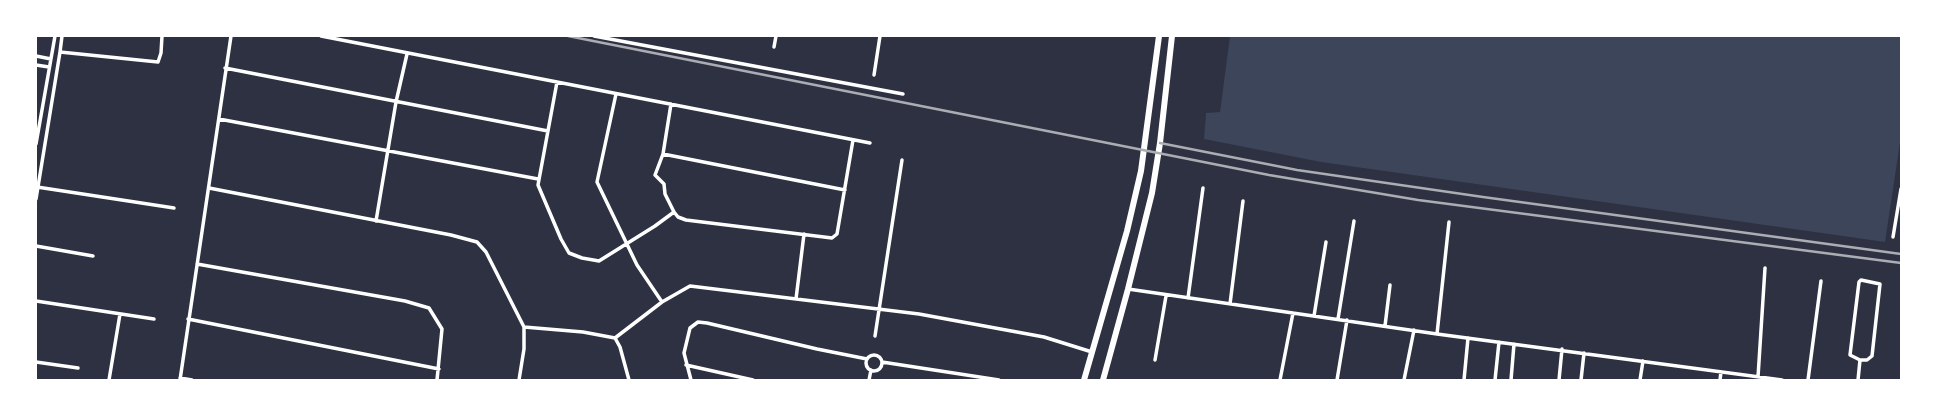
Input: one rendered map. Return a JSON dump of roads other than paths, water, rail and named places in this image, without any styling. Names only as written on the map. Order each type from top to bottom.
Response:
[{"type":"highway","points":[[1084,380],[1127,230],[1141,171],[1158,36]]},
{"type":"highway","points":[[1103,380],[1128,290],[1152,193],[1172,36]]},
{"type":"street","points":[[36,144],[55,36]]},
{"type":"street","points":[[36,199],[62,36]]},
{"type":"street","points":[[60,52],[158,62],[161,53],[162,36]]},
{"type":"street","points":[[192,380],[180,379],[219,119],[225,68],[231,36]]},
{"type":"street","points":[[321,36],[407,54],[870,143]]},
{"type":"street","points":[[594,36],[903,94]]},
{"type":"street","points":[[774,47],[776,36]]},
{"type":"street","points":[[874,75],[880,36]]},
{"type":"street","points":[[376,220],[396,102],[407,54]]},
{"type":"street","points":[[36,56],[51,59]]},
{"type":"street","points":[[36,65],[49,67]]},
{"type":"street","points":[[225,68],[548,131]]},
{"type":"street","points":[[557,82],[538,179],[539,189],[561,239],[569,253],[582,258],[599,261],[627,245],[674,212]]},
{"type":"street","points":[[616,94],[597,182],[637,265],[662,302]]},
{"type":"street","points":[[670,104],[663,154],[655,175],[664,184],[665,194],[674,212],[678,217],[686,220],[804,234],[829,239],[837,234],[846,190],[853,140]]},
{"type":"street","points":[[219,119],[538,179]]},
{"type":"street","points":[[663,154],[846,190]]},
{"type":"street","points":[[875,336],[878,308],[902,160]]},
{"type":"street","points":[[37,187],[174,208]]},
{"type":"street","points":[[209,188],[376,220],[477,242],[486,252],[524,327],[524,348],[519,380]]},
{"type":"street","points":[[1188,298],[1203,188]]},
{"type":"street","points":[[1893,237],[1901,189]]},
{"type":"street","points":[[1230,304],[1243,201]]},
{"type":"street","points":[[1338,319],[1354,221]]},
{"type":"street","points":[[1437,334],[1449,222]]},
{"type":"street","points":[[796,299],[804,234]]},
{"type":"street","points":[[1314,316],[1326,242]]},
{"type":"street","points":[[36,246],[93,256]]},
{"type":"street","points":[[197,264],[374,296],[429,308],[442,329],[437,380]]},
{"type":"street","points":[[1758,377],[1765,268]]},
{"type":"street","points":[[1861,280],[1880,284],[1872,356],[1867,360],[1860,360],[1850,355],[1859,282],[1861,280]]},
{"type":"street","points":[[1808,380],[1822,281]]},
{"type":"street","points":[[1385,326],[1390,285]]},
{"type":"street","points":[[524,327],[583,332],[615,338],[662,302],[690,286],[919,314],[1044,337],[1092,352]]},
{"type":"street","points":[[1128,290],[1437,334],[1782,380]]},
{"type":"street","points":[[1155,360],[1166,296]]},
{"type":"street","points":[[36,301],[154,319]]},
{"type":"street","points":[[1280,380],[1293,313]]},
{"type":"street","points":[[109,380],[120,314]]},
{"type":"street","points":[[188,319],[439,370]]},
{"type":"street","points":[[1337,380],[1347,320]]},
{"type":"street","points":[[691,380],[684,353],[689,331],[693,325],[701,322],[867,359],[874,355],[878,356],[882,362],[999,380]]},
{"type":"street","points":[[1404,380],[1414,330]]},
{"type":"street","points":[[615,338],[620,347],[629,380]]},
{"type":"street","points":[[1464,380],[1468,338]]},
{"type":"street","points":[[1495,380],[1499,342]]},
{"type":"street","points":[[1511,380],[1514,344]]},
{"type":"street","points":[[1559,380],[1562,350]]},
{"type":"street","points":[[1581,380],[1584,353]]},
{"type":"street","points":[[867,359],[867,365],[871,370],[869,380]]},
{"type":"street","points":[[1858,380],[1860,360]]},
{"type":"street","points":[[1640,380],[1643,361]]},
{"type":"street","points":[[36,362],[78,368]]},
{"type":"street","points":[[871,370],[879,369],[882,362]]},
{"type":"street","points":[[686,365],[753,380]]},
{"type":"street","points":[[1720,380],[1721,372]]},
{"type":"railway","points":[[568,36],[1269,175],[1418,200],[1901,263]]},
{"type":"railway","points":[[1160,143],[1297,170],[1901,254]]}]
